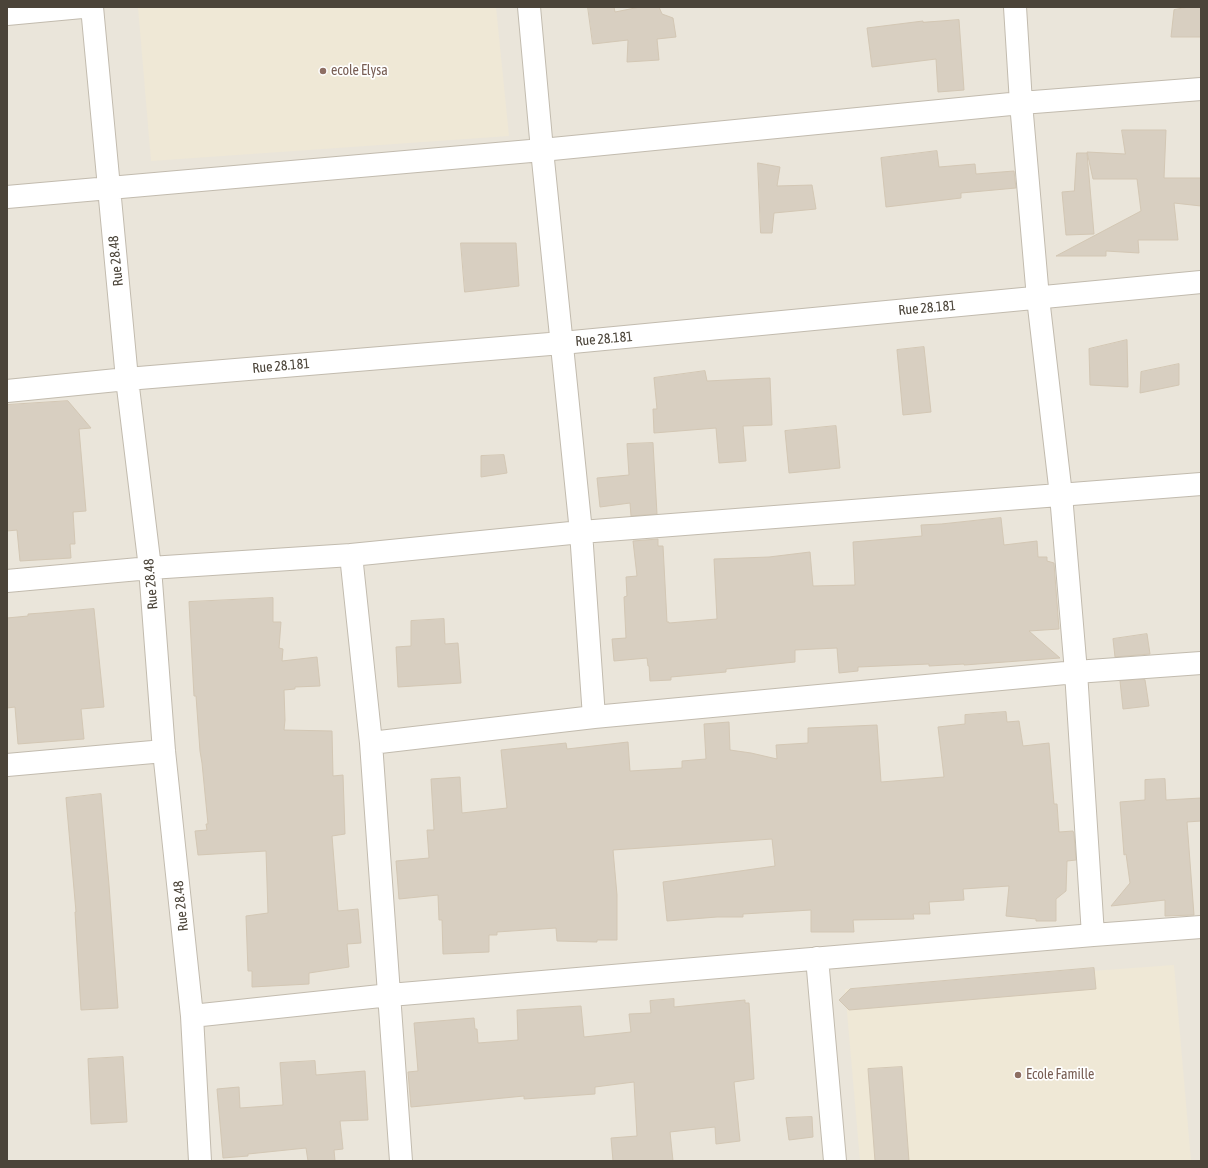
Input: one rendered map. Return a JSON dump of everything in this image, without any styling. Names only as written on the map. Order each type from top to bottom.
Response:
[{"type":"street","points":[[7,14],[82,7]]},
{"type":"street","name":"Rue 28.48","points":[[92,7],[127,379],[150,568],[164,751],[192,1016],[200,1161]]},
{"type":"street","points":[[529,7],[581,532],[594,717]]},
{"type":"street","points":[[1015,7],[1021,103],[1038,298],[1061,495],[1076,672],[1093,935]]},
{"type":"street","points":[[7,197],[542,150],[1021,103],[1201,89]]},
{"type":"street","name":"Rue 28.181","points":[[7,391],[127,379],[562,343],[1201,282]]},
{"type":"street","points":[[7,581],[150,568],[351,555],[581,532],[1201,484]]},
{"type":"street","points":[[351,555],[371,743],[401,1161]]},
{"type":"street","points":[[371,743],[594,717],[1076,672],[1201,663]]},
{"type":"street","points":[[7,765],[164,751]]},
{"type":"street","points":[[192,1016],[390,995],[1201,927]]},
{"type":"street","points":[[817,958],[835,1161]]},
{"type":"shaded area","points":[[7,7],[1201,7],[1201,1161],[7,1161]]},
{"type":"shaded area","name":"ecole Elysa","points":[[138,7],[496,7],[509,136],[151,161]]},
{"type":"shaded area","name":"Ecole Famille","points":[[1174,965],[1191,1161],[860,1161],[845,989]]},
{"type":"building","points":[[588,7],[614,7],[615,12],[640,7],[659,7],[662,14],[673,18],[676,37],[657,39],[659,60],[627,62],[628,40],[593,44]]},
{"type":"building","points":[[1189,7],[1201,7],[1201,37],[1171,37],[1174,10]]},
{"type":"building","points":[[959,20],[964,90],[938,92],[936,59],[872,67],[867,28],[923,21]]},
{"type":"building","points":[[1122,130],[1166,130],[1164,178],[1201,178],[1201,206],[1174,203],[1178,240],[1138,240],[1139,253],[1106,251],[1106,256],[1056,256],[1141,211],[1137,179],[1093,179],[1087,152],[1125,154]]},
{"type":"building","points":[[937,151],[939,167],[975,164],[976,174],[1014,171],[1016,188],[961,193],[961,198],[886,207],[881,158]]},
{"type":"building","points":[[1077,153],[1087,153],[1094,234],[1066,235],[1062,192],[1074,191]]},
{"type":"building","points":[[758,163],[780,167],[777,186],[812,185],[816,209],[774,213],[772,233],[761,233]]},
{"type":"building","points":[[461,243],[516,243],[519,286],[465,292]]},
{"type":"building","points":[[1127,340],[1128,387],[1090,385],[1089,349]]},
{"type":"building","points":[[924,347],[931,412],[903,415],[897,350]]},
{"type":"building","points":[[1179,364],[1179,385],[1140,393],[1141,372]]},
{"type":"building","points":[[705,371],[707,381],[770,378],[772,425],[743,426],[746,461],[719,463],[716,428],[654,433],[653,409],[657,409],[654,378]]},
{"type":"building","points":[[68,401],[91,428],[79,429],[86,511],[73,512],[75,544],[70,544],[71,558],[20,561],[17,530],[7,531],[7,405]]},
{"type":"building","points":[[836,426],[840,468],[789,473],[785,431]]},
{"type":"building","points":[[653,443],[657,514],[631,516],[630,503],[600,507],[597,478],[629,475],[627,444]]},
{"type":"building","points":[[504,455],[507,473],[481,477],[481,456]]},
{"type":"building","points":[[1001,518],[1004,545],[1037,541],[1038,557],[1047,557],[1047,561],[1054,563],[1059,629],[1029,631],[1060,658],[964,665],[929,666],[929,664],[858,667],[858,671],[839,673],[837,648],[795,650],[795,662],[726,669],[726,672],[671,677],[671,680],[650,681],[647,658],[614,661],[612,639],[626,638],[624,597],[627,596],[626,577],[637,576],[633,541],[658,539],[658,546],[663,546],[667,622],[669,623],[717,619],[714,559],[769,557],[810,552],[813,586],[855,585],[853,542],[922,536],[921,525]]},
{"type":"building","points":[[273,598],[273,622],[281,622],[279,648],[283,649],[282,661],[317,657],[320,686],[295,687],[295,689],[284,690],[284,730],[332,731],[333,776],[343,775],[345,834],[332,836],[338,911],[358,909],[361,943],[347,944],[349,967],[309,973],[309,984],[252,987],[252,971],[248,971],[246,916],[268,913],[266,851],[198,855],[195,831],[207,830],[206,824],[208,824],[196,696],[194,696],[189,602]]},
{"type":"building","points":[[94,609],[104,707],[81,709],[84,739],[18,744],[15,707],[7,708],[7,618],[28,616],[28,614]]},
{"type":"building","points":[[444,619],[445,644],[458,643],[461,683],[398,687],[396,647],[411,646],[411,621]]},
{"type":"building","points":[[1147,634],[1150,654],[1115,657],[1113,639]]},
{"type":"building","points":[[1145,680],[1149,706],[1123,709],[1120,681]]},
{"type":"building","points":[[1006,712],[1007,722],[1019,721],[1023,746],[1049,743],[1054,804],[1057,804],[1059,832],[1073,831],[1074,834],[1076,860],[1067,861],[1066,891],[1056,899],[1056,921],[1036,921],[1036,919],[1006,916],[1009,886],[963,889],[964,900],[929,902],[930,914],[913,914],[914,919],[853,920],[854,932],[811,932],[811,910],[743,914],[743,917],[717,917],[667,921],[663,882],[775,866],[772,839],[613,850],[617,895],[617,940],[597,940],[597,942],[557,941],[556,928],[497,932],[497,935],[489,935],[489,952],[443,954],[442,920],[439,920],[438,895],[399,899],[396,861],[429,858],[427,830],[434,830],[431,779],[460,777],[462,813],[507,808],[501,750],[566,743],[567,749],[628,742],[630,771],[682,768],[682,761],[706,759],[704,724],[729,722],[730,750],[777,759],[776,745],[808,743],[808,728],[877,725],[881,782],[944,777],[938,727],[965,724],[965,715]]},
{"type":"building","points":[[1165,779],[1166,800],[1201,798],[1201,821],[1187,822],[1194,915],[1165,916],[1165,900],[1111,906],[1130,883],[1126,854],[1124,855],[1120,802],[1145,800],[1145,780]]},
{"type":"building","points":[[101,794],[118,1008],[81,1010],[76,912],[66,798]]},
{"type":"building","points":[[1094,968],[1096,989],[849,1010],[839,1000],[850,989]]},
{"type":"building","points":[[674,999],[674,1007],[745,1000],[745,1003],[749,1003],[754,1079],[734,1082],[740,1141],[716,1144],[715,1127],[670,1132],[673,1161],[613,1161],[611,1138],[637,1136],[634,1082],[595,1087],[595,1094],[524,1099],[524,1096],[411,1107],[408,1072],[418,1071],[414,1023],[474,1018],[475,1029],[477,1029],[478,1043],[518,1040],[517,1010],[581,1006],[584,1037],[631,1032],[629,1014],[651,1013],[650,1001]]},
{"type":"building","points":[[123,1057],[127,1122],[91,1124],[88,1059]]},
{"type":"building","points":[[315,1061],[316,1075],[365,1071],[368,1120],[340,1121],[343,1149],[334,1150],[335,1161],[308,1161],[306,1148],[223,1158],[217,1089],[239,1087],[240,1108],[283,1105],[280,1063]]},
{"type":"building","points":[[902,1067],[909,1161],[875,1161],[868,1069]]},
{"type":"building","points":[[812,1117],[813,1137],[789,1140],[786,1118]]},
{"type":"place","name":"ecole Elysa","points":[[323,71]]},
{"type":"place","name":"Ecole Famille","points":[[1018,1075]]}]
